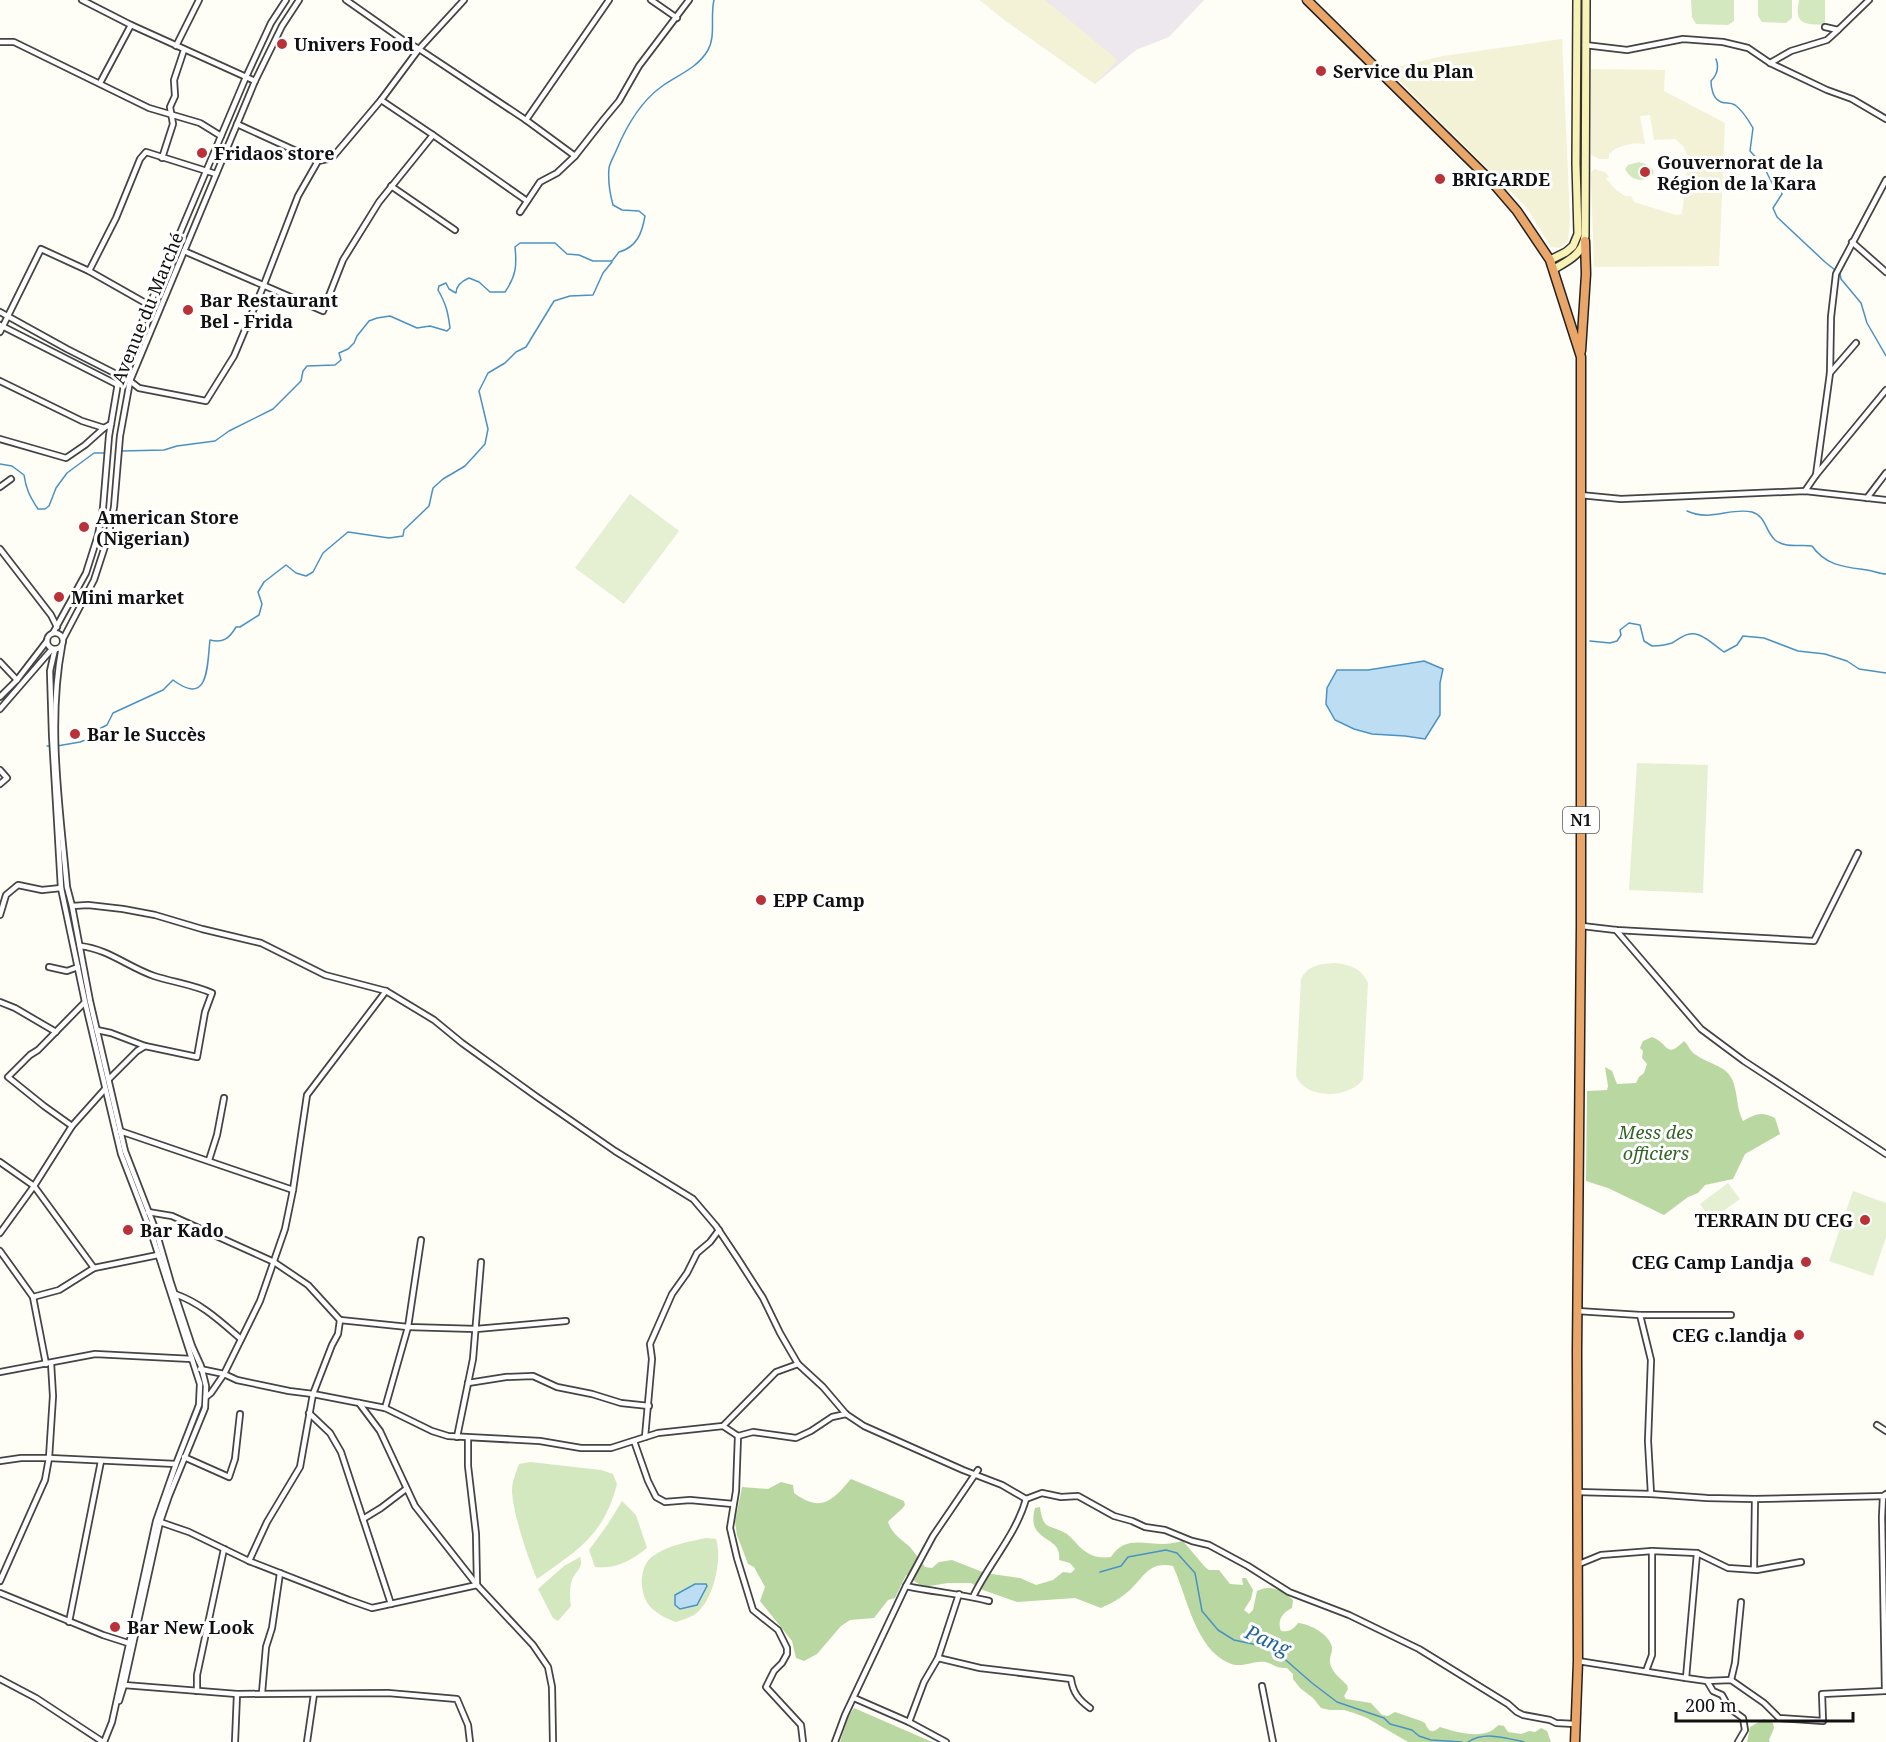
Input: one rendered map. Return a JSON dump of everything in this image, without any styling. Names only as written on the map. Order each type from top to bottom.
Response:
[{"type":"highway","name":"N1","points":[[1307,0],[1492,182],[1533,231],[1554,269],[1581,357],[1581,926],[1577,1311],[1578,1661],[1575,1742]]},
{"type":"highway","points":[[1581,357],[1586,274],[1585,241]]},
{"type":"main road","points":[[1550,260],[1566,252],[1577,240],[1578,0]]},
{"type":"main road","points":[[1554,269],[1572,258],[1585,241],[1586,0]]},
{"type":"main road","points":[[1576,158],[1586,159]]},
{"type":"street","points":[[82,0],[184,50],[255,81]]},
{"type":"street","points":[[176,46],[199,0]]},
{"type":"street","name":"Avenue du Marché","points":[[53,633],[86,573],[98,535],[103,508],[109,436],[119,377],[246,77],[270,23],[286,0]]},
{"type":"street","name":"Avenue du Marché","points":[[63,639],[94,580],[108,537],[114,507],[120,436],[130,381],[255,81],[282,26],[299,0]]},
{"type":"street","points":[[346,0],[526,120],[575,156]]},
{"type":"street","points":[[237,124],[318,161],[332,158],[381,100],[419,49],[464,0]]},
{"type":"street","points":[[526,120],[609,0]]},
{"type":"street","points":[[651,0],[677,18]]},
{"type":"street","points":[[520,212],[540,182],[557,173],[575,156],[619,101],[639,66],[677,18],[688,0]]},
{"type":"street","points":[[1770,63],[1791,51],[1827,40],[1869,0]]},
{"type":"street","points":[[100,83],[131,25]]},
{"type":"street","points":[[1825,27],[1838,30]]},
{"type":"street","points":[[1585,45],[1627,50],[1683,39],[1723,42],[1748,48],[1770,63],[1827,90],[1852,99],[1886,119]]},
{"type":"street","points":[[0,42],[14,42],[149,108],[200,123],[221,136]]},
{"type":"street","points":[[162,158],[173,124],[170,107],[175,96],[174,80],[184,50]]},
{"type":"street","points":[[381,100],[527,201]]},
{"type":"street","points":[[184,251],[323,311],[343,260],[391,186],[433,135]]},
{"type":"street","points":[[89,271],[116,218],[140,159],[147,152],[216,174]]},
{"type":"street","points":[[0,312],[139,387],[206,402],[234,356],[264,287],[298,196],[318,161]]},
{"type":"street","points":[[1816,475],[1830,373],[1831,317],[1837,271],[1886,180]]},
{"type":"street","points":[[391,186],[455,230]]},
{"type":"street","points":[[1852,242],[1886,272]]},
{"type":"street","points":[[0,332],[1,325],[41,249],[89,271],[149,305]]},
{"type":"street","points":[[1,325],[118,385]]},
{"type":"street","points":[[1830,373],[1856,343]]},
{"type":"street","points":[[0,381],[82,421],[104,428]]},
{"type":"street","points":[[1805,491],[1886,390]]},
{"type":"street","points":[[0,438],[66,458],[111,424]]},
{"type":"street","points":[[1867,498],[1886,473]]},
{"type":"street","points":[[0,487],[10,479]]},
{"type":"street","points":[[1580,495],[1622,499],[1805,491],[1886,500]]},
{"type":"street","points":[[0,549],[51,615],[57,627]]},
{"type":"street","points":[[0,697],[17,680],[49,636],[58,633],[63,639],[57,673],[54,747],[67,887],[125,1151],[148,1212],[206,1386],[205,1408],[160,1522],[124,1685],[104,1742],[36,1698],[0,1679]]},
{"type":"street","points":[[47,640],[48,645],[54,649]]},
{"type":"street","points":[[0,709],[54,649],[62,646]]},
{"type":"street","points":[[54,649],[50,671],[61,888],[121,1154],[151,1232],[192,1359],[199,1370],[200,1384],[199,1405],[156,1521],[112,1722]]},
{"type":"street","points":[[0,662],[17,680]]},
{"type":"street","points":[[0,770],[7,778],[0,784]]},
{"type":"street","points":[[1581,926],[1616,930],[1814,940],[1858,854]]},
{"type":"street","points":[[0,915],[6,895],[18,885],[42,890],[61,888]]},
{"type":"street","points":[[72,906],[88,905],[134,911],[261,943],[325,975],[386,991],[434,1020],[462,1043],[615,1150],[693,1199],[719,1230],[763,1298],[798,1364],[846,1414],[864,1426],[977,1473],[1026,1498],[1042,1493],[1061,1497],[1078,1496],[1114,1516],[1209,1545],[1289,1592],[1349,1615],[1419,1649],[1508,1704],[1516,1712],[1556,1723],[1575,1724]]},
{"type":"street","points":[[1616,930],[1701,1029],[1744,1061],[1886,1154]]},
{"type":"street","points":[[80,946],[108,953],[151,975],[212,993],[197,1057],[145,1046],[97,1030]]},
{"type":"street","points":[[49,967],[66,971],[78,967]]},
{"type":"street","points":[[206,1397],[224,1374],[260,1301],[274,1262],[285,1229],[293,1190],[307,1095],[386,991]]},
{"type":"street","points":[[0,1002],[56,1032]]},
{"type":"street","points":[[72,1126],[8,1077],[85,1002]]},
{"type":"street","points":[[109,1079],[145,1046]]},
{"type":"street","points":[[0,1233],[34,1186],[72,1126],[105,1089]]},
{"type":"street","points":[[209,1160],[217,1135],[224,1098]]},
{"type":"street","points":[[120,1131],[293,1190]]},
{"type":"street","points":[[0,1162],[34,1186],[94,1268]]},
{"type":"street","points":[[148,1212],[172,1216],[274,1262],[308,1284],[340,1320],[408,1327],[476,1329],[566,1322]]},
{"type":"street","points":[[645,1437],[652,1359],[650,1344],[672,1294],[687,1273],[697,1253],[719,1230]]},
{"type":"street","points":[[385,1408],[408,1327],[422,1240]]},
{"type":"street","points":[[0,1251],[33,1297],[49,1364],[53,1396],[49,1458],[45,1480],[0,1581]]},
{"type":"street","points":[[33,1297],[59,1290],[94,1268],[158,1255]]},
{"type":"street","points":[[457,1437],[473,1359],[481,1262]]},
{"type":"street","points":[[175,1294],[191,1300],[208,1311],[241,1339]]},
{"type":"street","points":[[1577,1311],[1640,1315],[1731,1315]]},
{"type":"street","points":[[1640,1315],[1651,1360],[1648,1441],[1651,1494]]},
{"type":"street","points":[[249,1561],[267,1522],[300,1467],[313,1394],[338,1334],[340,1320]]},
{"type":"street","points":[[0,1372],[95,1354],[192,1359]]},
{"type":"street","points":[[199,1370],[224,1374],[249,1383],[385,1408],[432,1431],[448,1436],[540,1441],[581,1448],[611,1448],[658,1433],[723,1426],[776,1372],[798,1364]]},
{"type":"street","points":[[468,1383],[506,1377],[533,1376],[557,1387],[621,1403],[649,1406]]},
{"type":"street","points":[[358,1403],[380,1431],[415,1506],[477,1585],[533,1645],[548,1667],[552,1687],[553,1742]]},
{"type":"street","points":[[309,1413],[330,1433],[341,1452],[391,1604]]},
{"type":"street","points":[[184,1457],[229,1477],[235,1459],[240,1414]]},
{"type":"street","points":[[723,1426],[738,1436],[753,1432],[796,1438],[832,1417],[846,1414]]},
{"type":"street","points":[[1877,1425],[1886,1431]]},
{"type":"street","points":[[738,1436],[736,1491],[730,1528],[753,1610],[778,1630],[788,1648],[783,1663],[774,1671],[766,1687],[801,1725],[803,1742]]},
{"type":"street","points":[[468,1438],[468,1466],[476,1534],[477,1585]]},
{"type":"street","points":[[634,1441],[656,1497],[665,1502],[690,1500],[733,1504]]},
{"type":"street","points":[[0,1461],[49,1458],[176,1464]]},
{"type":"street","points":[[69,1622],[101,1461]]},
{"type":"street","points":[[835,1742],[844,1714],[854,1698],[906,1586],[933,1536],[977,1473]]},
{"type":"street","points":[[363,1519],[381,1509],[406,1489]]},
{"type":"street","points":[[1577,1492],[1755,1499],[1885,1496],[1882,1517],[1885,1691],[1822,1694],[1824,1721],[1779,1718],[1764,1703],[1731,1680],[1707,1681],[1578,1661]]},
{"type":"street","points":[[973,1597],[988,1568],[1009,1539],[1023,1510],[1026,1498]]},
{"type":"street","points":[[1754,1569],[1755,1499]]},
{"type":"street","points":[[160,1522],[189,1532],[249,1561],[372,1608],[477,1585]]},
{"type":"street","points":[[197,1691],[197,1675],[224,1550]]},
{"type":"street","points":[[1646,1671],[1652,1655],[1652,1551]]},
{"type":"street","points":[[1577,1565],[1601,1555],[1652,1551],[1697,1552],[1728,1568],[1754,1569],[1801,1562]]},
{"type":"street","points":[[1686,1678],[1697,1552]]},
{"type":"street","points":[[262,1693],[266,1647],[272,1628],[280,1573]]},
{"type":"street","points":[[906,1586],[989,1601]]},
{"type":"street","points":[[0,1593],[69,1622],[128,1643]]},
{"type":"street","points":[[909,1722],[924,1682],[938,1658],[959,1594]]},
{"type":"street","points":[[1731,1680],[1735,1663],[1741,1602]]},
{"type":"street","points":[[938,1658],[980,1668],[1071,1679],[1073,1692],[1090,1708]]},
{"type":"street","points":[[1707,1681],[1713,1692],[1722,1695],[1729,1708],[1743,1718],[1745,1730],[1738,1742]]},
{"type":"street","points":[[124,1685],[237,1694],[388,1693],[457,1699],[468,1725],[470,1742]]},
{"type":"street","points":[[1262,1686],[1273,1742]]},
{"type":"street","points":[[235,1742],[237,1694]]},
{"type":"street","points":[[307,1742],[314,1694]]},
{"type":"street","points":[[854,1698],[909,1722],[946,1742]]},
{"type":"shaded area","points":[[980,0],[1204,0],[1169,37],[1136,50],[1095,84]]},
{"type":"shaded area","points":[[980,0],[1045,0],[1118,60],[1095,84]]},
{"type":"shaded area","points":[[1562,39],[1570,219],[1568,241],[1560,248],[1551,247],[1527,208],[1388,69],[1443,56]]},
{"type":"shaded area","points":[[1591,69],[1665,70],[1664,91],[1725,123],[1719,266],[1595,267],[1591,179],[1594,169],[1605,172],[1609,177],[1606,179],[1616,190],[1625,196],[1631,196],[1634,202],[1676,215],[1682,214],[1688,163],[1683,146],[1675,139],[1654,140],[1650,115],[1640,116],[1645,144],[1634,143],[1615,149],[1609,154],[1609,159],[1599,159],[1591,155]]},
{"type":"green space","points":[[1691,0],[1734,0],[1734,21],[1728,25],[1696,24],[1692,17]]},
{"type":"green space","points":[[1758,0],[1792,0],[1792,18],[1786,23],[1762,22],[1758,16]]},
{"type":"green space","points":[[1799,0],[1825,0],[1825,25],[1802,22],[1798,14]]},
{"type":"green space","points":[[1639,162],[1650,167],[1654,173],[1642,180],[1631,176],[1625,169],[1628,165]]},
{"type":"green space","points":[[630,494],[679,531],[624,604],[575,568]]},
{"type":"green space","points":[[1637,763],[1708,765],[1703,893],[1629,890]]},
{"type":"green space","points":[[1335,963],[1354,968],[1368,983],[1363,1079],[1357,1086],[1348,1090],[1328,1094],[1317,1093],[1301,1083],[1296,1075],[1301,979],[1311,968]]},
{"type":"green space","name":"Mess des officiers","points":[[1652,1037],[1670,1050],[1678,1047],[1684,1041],[1694,1054],[1729,1074],[1734,1084],[1743,1121],[1759,1114],[1770,1116],[1775,1118],[1780,1134],[1745,1154],[1733,1179],[1705,1185],[1698,1193],[1688,1197],[1664,1215],[1608,1188],[1586,1181],[1587,1091],[1607,1090],[1605,1067],[1612,1071],[1617,1084],[1636,1083],[1644,1073],[1647,1064],[1642,1058],[1643,1051],[1640,1048],[1643,1041]]},
{"type":"green space","points":[[1728,1183],[1740,1199],[1711,1220],[1700,1204]]},
{"type":"green space","name":"TERRAIN DU CEG","points":[[1853,1191],[1886,1203],[1886,1237],[1873,1276],[1829,1261]]},
{"type":"green space","points":[[530,1462],[601,1470],[613,1474],[617,1484],[605,1516],[588,1540],[537,1579],[522,1536],[512,1491],[519,1464]]},
{"type":"green space","points":[[851,1479],[904,1501],[905,1505],[888,1522],[894,1533],[910,1547],[925,1567],[932,1568],[939,1562],[952,1560],[985,1573],[1020,1578],[1036,1585],[1053,1580],[1063,1572],[1071,1573],[1075,1569],[1070,1563],[1059,1560],[1056,1546],[1035,1528],[1033,1520],[1035,1508],[1040,1507],[1046,1524],[1067,1534],[1085,1551],[1097,1557],[1111,1557],[1116,1550],[1128,1544],[1166,1544],[1183,1541],[1205,1567],[1209,1570],[1219,1570],[1230,1584],[1243,1585],[1242,1578],[1246,1578],[1253,1590],[1251,1599],[1244,1610],[1249,1614],[1253,1610],[1257,1591],[1262,1589],[1276,1589],[1293,1600],[1292,1608],[1280,1620],[1281,1631],[1291,1630],[1298,1623],[1308,1625],[1327,1638],[1332,1647],[1330,1660],[1332,1669],[1347,1685],[1348,1689],[1344,1696],[1346,1699],[1371,1703],[1382,1715],[1388,1716],[1395,1712],[1421,1721],[1431,1731],[1440,1727],[1479,1734],[1491,1731],[1499,1725],[1504,1726],[1508,1732],[1521,1734],[1529,1731],[1535,1732],[1541,1728],[1547,1731],[1551,1742],[1408,1742],[1367,1718],[1344,1710],[1321,1708],[1300,1688],[1287,1668],[1261,1662],[1234,1665],[1217,1656],[1200,1634],[1173,1566],[1165,1565],[1148,1571],[1127,1593],[1101,1608],[1075,1598],[1017,1602],[983,1590],[971,1583],[948,1583],[923,1587],[906,1575],[895,1598],[888,1600],[874,1618],[850,1620],[841,1626],[817,1654],[804,1661],[796,1658],[792,1641],[760,1601],[765,1587],[754,1567],[748,1564],[737,1535],[735,1522],[742,1487],[768,1489],[781,1482],[793,1485],[794,1493],[803,1499],[819,1503],[832,1498]]},
{"type":"green space","points":[[622,1501],[636,1515],[647,1548],[623,1563],[610,1567],[595,1567],[589,1550]]},
{"type":"green space","points":[[706,1538],[716,1539],[718,1558],[715,1580],[706,1601],[694,1615],[676,1622],[660,1615],[648,1604],[643,1592],[642,1578],[648,1560],[678,1544]]},
{"type":"green space","points":[[580,1557],[580,1566],[570,1586],[571,1606],[558,1621],[553,1618],[538,1589],[564,1566]]},
{"type":"green space","points":[[854,1708],[932,1742],[840,1742],[848,1717]]},
{"type":"green space","points":[[1764,1719],[1773,1723],[1770,1742],[1747,1742],[1750,1727]]},
{"type":"water","points":[[1424,661],[1443,669],[1440,683],[1440,715],[1425,739],[1372,734],[1354,729],[1335,720],[1326,704],[1327,688],[1337,670],[1368,670]]},
{"type":"water","points":[[695,1584],[706,1584],[707,1586],[697,1605],[680,1609],[675,1605],[675,1595]]},
{"type":"waterway","points":[[121,451],[164,450],[215,441],[229,431],[273,409],[301,381],[303,371],[307,366],[335,365],[341,360],[339,353],[354,343],[369,321],[377,318],[390,316],[417,328],[430,326],[447,331],[450,328],[445,304],[438,290],[439,286],[446,283],[449,289],[456,293],[460,284],[469,278],[479,282],[490,292],[505,292],[515,271],[515,247],[520,243],[555,243],[567,254],[579,255],[593,261],[612,261],[619,252],[630,247],[638,238],[645,216],[639,211],[622,210],[613,205],[609,182],[610,164],[629,124],[646,100],[661,87],[693,67],[708,50],[712,39],[714,0]]},
{"type":"waterway","points":[[1716,59],[1717,70],[1711,81],[1713,93],[1718,101],[1738,107],[1753,128],[1750,151],[1763,165],[1772,183],[1780,189],[1782,194],[1773,208],[1777,217],[1840,274],[1841,279],[1861,303],[1867,323],[1886,356]]},
{"type":"waterway","points":[[57,746],[91,738],[93,732],[107,725],[113,713],[163,690],[173,680],[185,687],[194,689],[200,686],[207,670],[210,640],[225,639],[236,627],[240,627],[259,615],[262,604],[258,592],[264,582],[286,565],[296,573],[306,576],[313,572],[323,553],[348,532],[389,538],[403,536],[404,530],[429,506],[433,488],[465,466],[485,444],[488,429],[479,391],[488,373],[526,347],[554,301],[570,296],[593,295],[603,273],[612,262]]},
{"type":"waterway","points":[[0,464],[12,466],[24,475],[27,489],[35,505],[38,509],[45,509],[49,506],[56,488],[67,473],[94,453],[105,453]]},
{"type":"waterway","points":[[1687,511],[1704,515],[1736,511],[1752,512],[1763,520],[1772,536],[1780,543],[1812,546],[1817,553],[1830,562],[1886,574]]},
{"type":"waterway","points":[[1590,641],[1610,643],[1617,641],[1621,635],[1620,630],[1629,623],[1640,625],[1644,641],[1652,646],[1670,644],[1684,636],[1695,634],[1706,638],[1724,652],[1737,645],[1743,636],[1764,638],[1798,651],[1825,654],[1847,661],[1859,669],[1886,673]]},
{"type":"waterway","points":[[47,746],[52,746]]},
{"type":"waterway","name":"Pang","points":[[1100,1572],[1121,1566],[1128,1557],[1166,1550],[1177,1553],[1195,1573],[1202,1611],[1218,1630],[1234,1640],[1262,1646],[1280,1655],[1337,1702],[1384,1718],[1390,1724],[1412,1730],[1419,1736],[1431,1740],[1462,1742]]},
{"type":"waterway","name":"Pang","points":[[1468,1742],[1488,1736],[1524,1742]]},
{"type":"place","name":"Univers Food","points":[[282,44]]},
{"type":"place","name":"Service du Plan","points":[[1321,71]]},
{"type":"place","name":"Fridaos store","points":[[202,153]]},
{"type":"place","name":"Gouvernorat de la Région de la Kara","points":[[1645,172]]},
{"type":"place","name":"BRIGARDE","points":[[1440,179]]},
{"type":"place","name":"Bar Restaurant Bel - Frida","points":[[188,310]]},
{"type":"place","name":"American Store (Nigerian)","points":[[84,527]]},
{"type":"place","name":"Mini market","points":[[59,597]]},
{"type":"place","name":"Bar le Succès","points":[[75,734]]},
{"type":"place","name":"EPP Camp","points":[[761,900]]},
{"type":"place","name":"TERRAIN DU CEG","points":[[1865,1220]]},
{"type":"place","name":"Bar Kado","points":[[128,1230]]},
{"type":"place","name":"CEG Camp Landja","points":[[1806,1262]]},
{"type":"place","name":"CEG c.landja","points":[[1799,1335]]},
{"type":"place","name":"Bar New Look","points":[[115,1627]]}]
